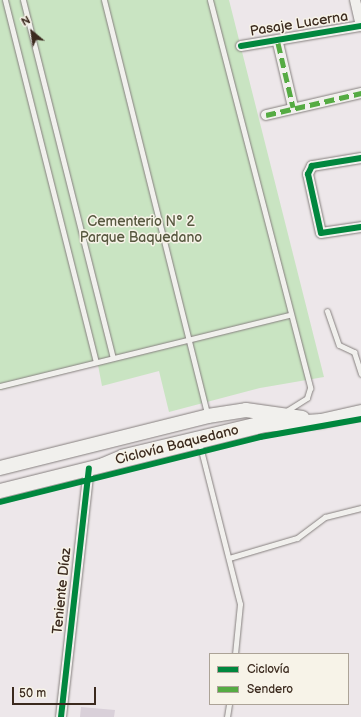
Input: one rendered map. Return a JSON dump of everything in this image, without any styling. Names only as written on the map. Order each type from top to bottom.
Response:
[{"type":"main road","points":[[0,468],[208,416],[246,410],[282,414],[320,421]]},
{"type":"main road","points":[[0,492],[89,468],[265,426],[320,421],[361,412]]},
{"type":"street","points":[[355,0],[361,26]]},
{"type":"street","name":"Pasaje Lucerna","points":[[241,46],[267,41],[278,43],[361,26]]},
{"type":"street","points":[[278,43],[293,107]]},
{"type":"street","points":[[266,115],[293,107],[361,93]]},
{"type":"street","points":[[361,158],[309,170],[321,233],[361,227]]},
{"type":"street","name":"Teniente Díaz","points":[[60,717],[89,468]]},
{"type":"lane","points":[[5,0],[96,362]]},
{"type":"lane","points":[[23,0],[113,358]]},
{"type":"lane","points":[[104,0],[208,416]]},
{"type":"lane","points":[[89,468],[102,458],[120,452],[282,414],[307,398],[310,388],[210,0]]},
{"type":"lane","points":[[327,311],[339,345],[354,352],[361,374]]},
{"type":"lane","points":[[0,386],[290,315]]},
{"type":"lane","points":[[198,441],[240,604],[235,653]]},
{"type":"lane","points":[[229,558],[297,538],[325,517],[361,508]]},
{"type":"lane","points":[[228,717],[229,705]]},
{"type":"green space","name":"Cementerio N° 2 Parque Baquedano","points":[[0,0],[229,0],[324,377],[260,388],[169,412],[159,371],[102,386],[98,365],[0,390]]},
{"type":"building","points":[[81,707],[115,710],[114,717],[80,717]]},
{"type":"marked path","points":[[278,43],[293,107]]},
{"type":"marked path","points":[[266,115],[361,93]]},
{"type":"cycle path","points":[[241,46],[361,26]]},
{"type":"cycle path","points":[[361,158],[312,166],[308,174],[321,233],[361,227]]},
{"type":"cycle path","name":"Ciclovía Baquedano","points":[[0,502],[260,437],[361,419]]},
{"type":"cycle path","points":[[61,717],[89,469]]}]
